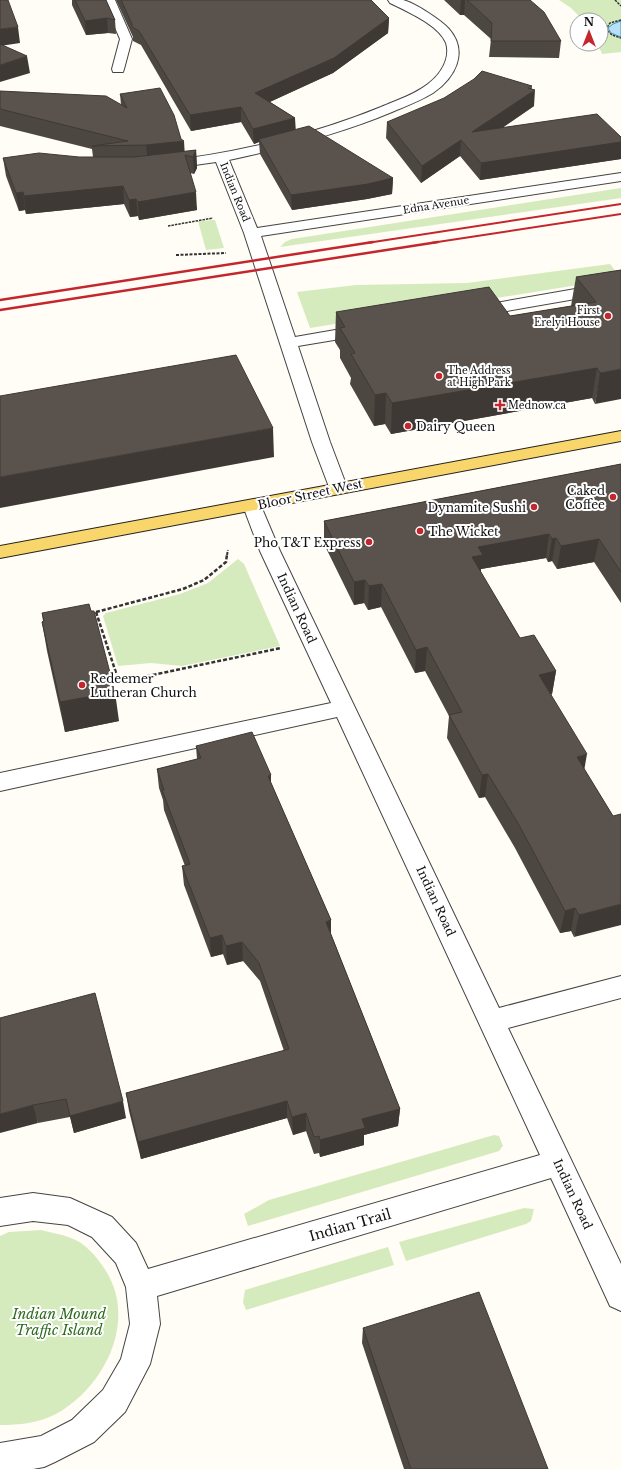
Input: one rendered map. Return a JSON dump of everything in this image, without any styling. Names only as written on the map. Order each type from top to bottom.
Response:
[{"type":"main road","name":"Bloor Street West","points":[[0,552],[252,506],[338,487],[621,436]]},
{"type":"street","points":[[108,0],[126,39],[118,69]]},
{"type":"street","name":"Indian Road","points":[[338,487],[252,233],[222,158],[324,132],[372,116],[415,98],[437,84],[449,68],[452,56],[452,42],[434,22],[394,0]]},
{"type":"street","points":[[151,166],[192,163],[222,158]]},
{"type":"street","name":"Edna Avenue","points":[[252,233],[621,177]]},
{"type":"street","points":[[457,314],[621,286]]},
{"type":"street","points":[[289,343],[379,328]]},
{"type":"street","name":"Indian Road","points":[[252,506],[270,551],[493,1021],[621,1296]]},
{"type":"street","points":[[0,782],[344,708]]},
{"type":"street","points":[[493,1021],[621,987]]},
{"type":"street","name":"Indian Trail","points":[[141,1286],[559,1163]]},
{"type":"street","points":[[0,1212],[33,1207],[70,1212],[102,1228],[126,1253],[141,1286],[145,1324],[135,1364],[114,1401],[82,1431],[44,1452],[0,1459]]},
{"type":"path","points":[[615,0],[621,6]]},
{"type":"path","points":[[621,20],[610,23],[606,29],[612,35],[621,38]]},
{"type":"path","points":[[168,226],[214,218]]},
{"type":"path","points":[[176,255],[205,255],[232,252]]},
{"type":"path","points":[[89,615],[183,589],[204,580],[226,562],[228,550]]},
{"type":"path","points":[[96,612],[119,682],[287,647]]},
{"type":"green space","points":[[559,0],[621,0],[621,52],[602,54],[601,52],[609,52],[609,12],[575,12]]},
{"type":"green space","points":[[621,188],[621,198],[280,247],[285,242],[292,239]]},
{"type":"green space","points":[[215,220],[224,248],[206,250],[198,221]]},
{"type":"green space","points":[[610,264],[621,278],[310,328],[297,292],[356,285],[467,283]]},
{"type":"green space","points":[[238,559],[244,564],[280,646],[182,666],[151,663],[118,666],[103,616],[106,613],[180,594],[208,583]]},
{"type":"green space","points":[[494,1135],[499,1136],[503,1146],[499,1151],[248,1226],[244,1214],[269,1200]]},
{"type":"green space","points":[[524,1208],[534,1209],[531,1221],[526,1224],[406,1261],[399,1242]]},
{"type":"green space","name":"Indian Mound Traffic Island","points":[[41,1230],[64,1235],[81,1243],[90,1250],[104,1268],[114,1288],[118,1309],[117,1329],[112,1350],[102,1369],[89,1387],[74,1402],[56,1414],[43,1420],[22,1424],[0,1425],[0,1236],[9,1232]]},
{"type":"green space","points":[[388,1247],[394,1265],[246,1310],[243,1302],[245,1290]]},
{"type":"water","points":[[621,21],[621,37],[611,33],[609,27]]},
{"type":"building","points":[[0,0],[8,0],[18,27],[0,29]]},
{"type":"building","points":[[75,0],[106,0],[115,20],[107,18],[85,21]]},
{"type":"building","points":[[121,0],[371,0],[389,18],[334,58],[255,93],[295,118],[253,129],[241,107],[190,115],[139,31],[132,27]]},
{"type":"building","points":[[467,0],[530,0],[544,12],[561,41],[491,41],[492,23]]},
{"type":"building","points":[[0,44],[27,56],[0,65]]},
{"type":"building","points":[[482,71],[532,86],[528,88],[535,90],[472,132],[597,114],[621,137],[621,142],[481,163],[461,140],[422,166],[387,122],[444,98],[474,79]]},
{"type":"building","points":[[160,88],[174,115],[181,139],[184,141],[146,145],[92,146],[128,141],[0,109],[0,91],[106,96],[127,108],[120,94]]},
{"type":"building","points":[[309,126],[393,178],[368,184],[291,195],[259,139]]},
{"type":"building","points":[[196,150],[193,157],[185,155],[196,192],[138,202],[136,199],[129,200],[123,186],[24,196],[23,192],[16,193],[3,158],[39,153],[79,157],[134,157]]},
{"type":"building","points":[[621,270],[621,369],[600,373],[597,368],[392,403],[386,393],[375,395],[351,354],[355,353],[340,328],[345,327],[336,312],[489,287],[510,316],[596,302],[576,277]]},
{"type":"building","points":[[236,355],[273,428],[0,477],[0,396]]},
{"type":"building","points":[[621,464],[621,572],[599,539],[561,546],[556,538],[552,539],[549,534],[478,547],[483,555],[472,557],[520,638],[534,635],[556,671],[539,675],[587,754],[577,757],[613,816],[621,814],[621,904],[579,915],[575,908],[565,911],[519,825],[488,774],[482,775],[449,715],[462,712],[427,647],[416,650],[382,584],[369,586],[365,580],[354,582],[324,521]]},
{"type":"building","points":[[89,604],[91,611],[94,611],[115,692],[60,702],[42,622],[44,621],[42,613]]},
{"type":"building","points":[[252,732],[271,775],[268,776],[331,920],[326,922],[400,1109],[362,1119],[365,1128],[320,1140],[319,1136],[314,1137],[306,1113],[292,1117],[287,1101],[138,1142],[126,1093],[289,1049],[259,963],[242,942],[226,946],[222,935],[210,938],[182,866],[190,864],[162,790],[164,790],[157,769],[201,758],[196,746]]},
{"type":"building","points":[[95,993],[123,1101],[70,1116],[66,1099],[33,1105],[0,1114],[0,1018]]},
{"type":"building","points":[[479,1292],[548,1469],[411,1469],[363,1328]]},
{"type":"railway","points":[[367,243],[621,204]]},
{"type":"railway","points":[[431,243],[621,214]]},
{"type":"railway","points":[[0,300],[373,242]]},
{"type":"railway","points":[[0,310],[438,242]]},
{"type":"place","name":"First Erelyi House","points":[[608,316]]},
{"type":"place","name":"The Address at High Park","points":[[439,376]]},
{"type":"place","name":"Mednow.ca","points":[[500,405]]},
{"type":"place","name":"Dairy Queen","points":[[408,426]]},
{"type":"place","name":"Caked Coffee","points":[[613,497]]},
{"type":"place","name":"Dynamite Sushi","points":[[534,507]]},
{"type":"place","name":"The Wicket","points":[[420,531]]},
{"type":"place","name":"Pho T&T Express","points":[[369,542]]},
{"type":"place","name":"Redeemer Lutheran Church","points":[[82,685]]}]
